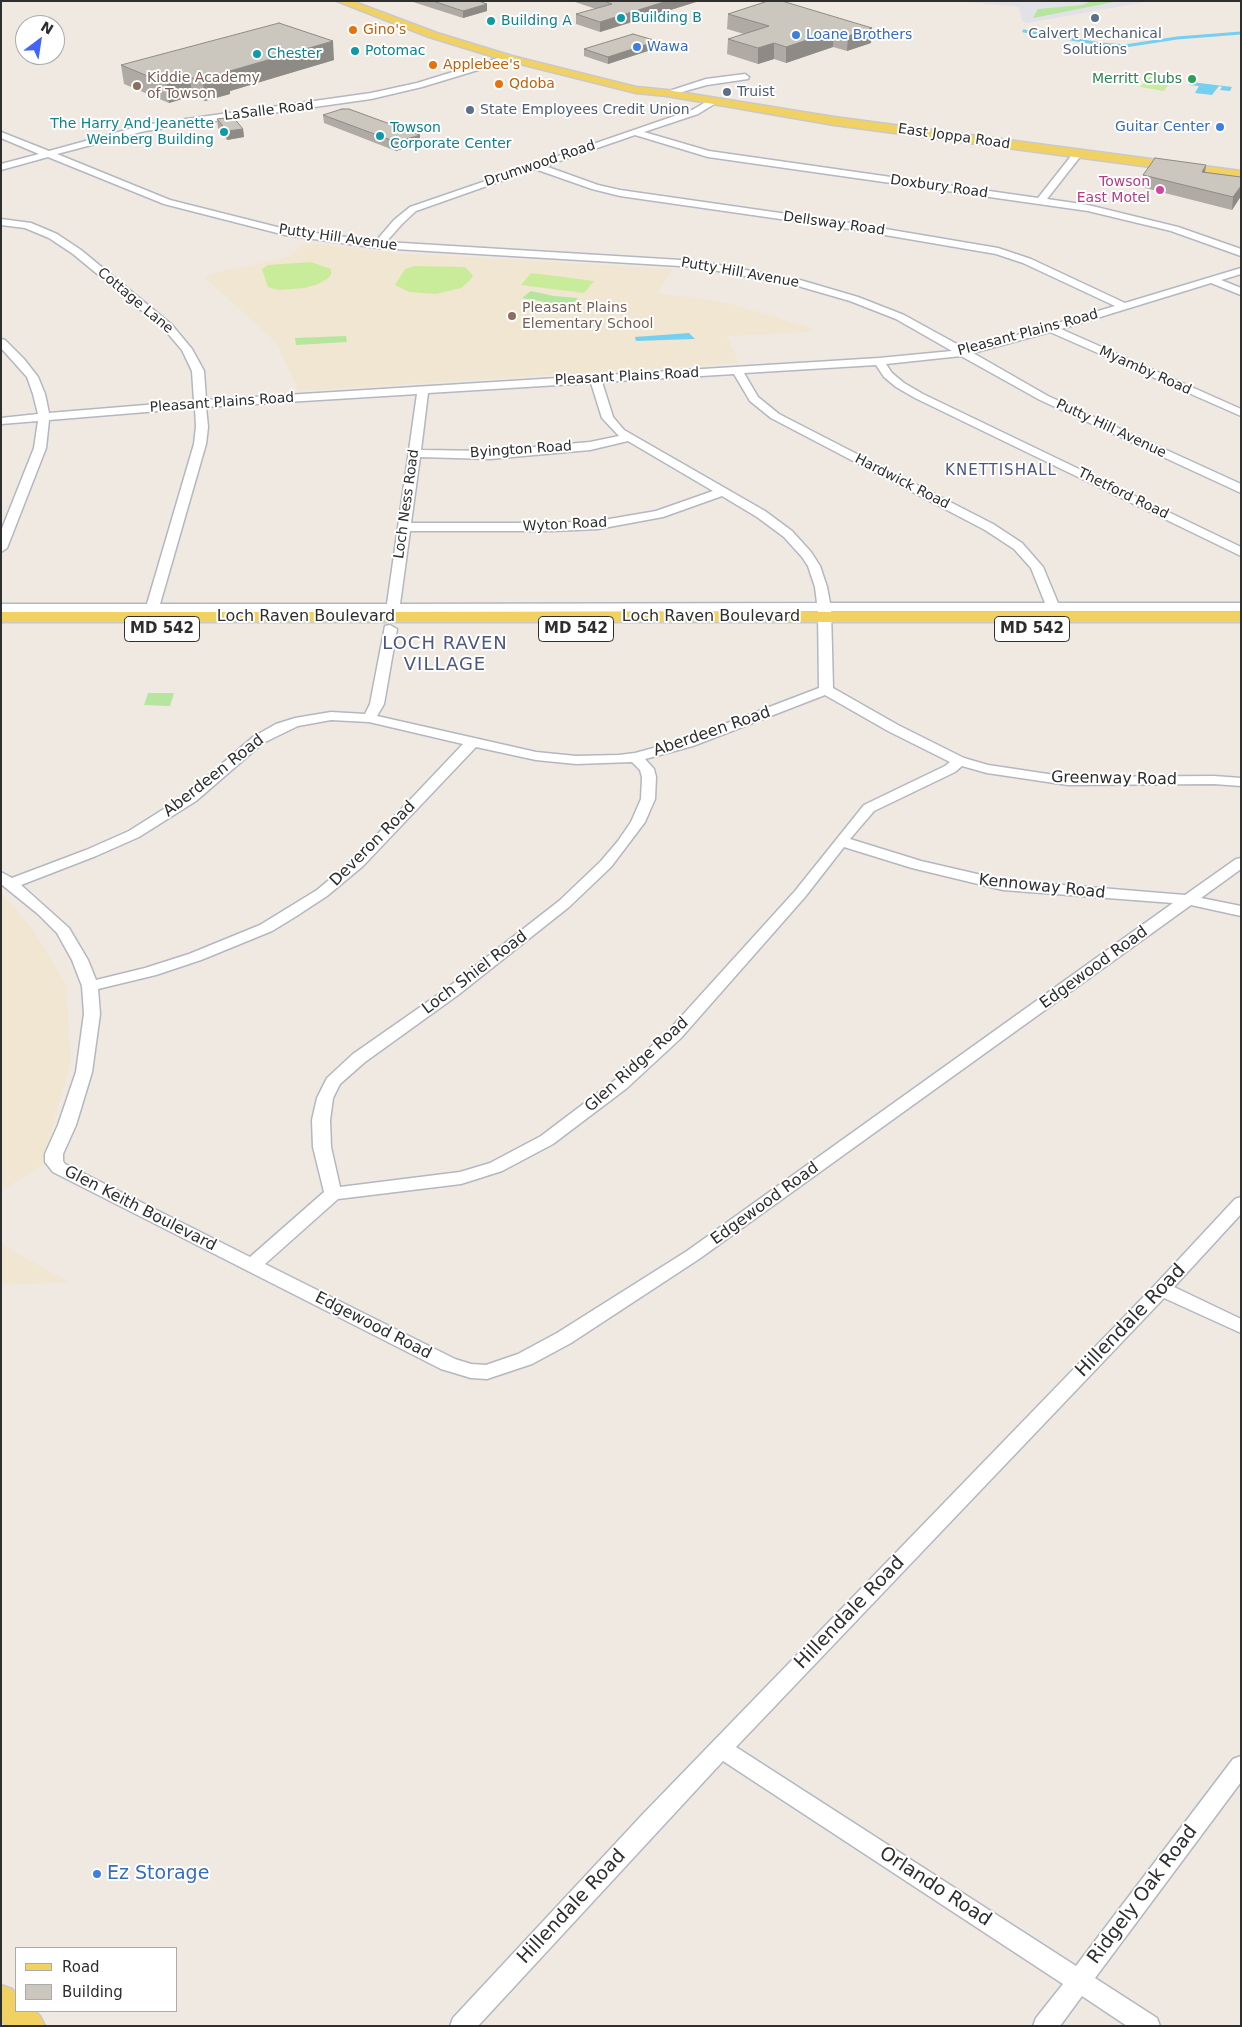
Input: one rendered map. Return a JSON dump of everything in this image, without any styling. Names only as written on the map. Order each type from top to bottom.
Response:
[{"type":"main road","name":"East Joppa Road","points":[[342,1],[381,8],[452,34],[521,54],[645,85],[667,93]]},
{"type":"main road","name":"East Joppa Road","points":[[366,6],[433,35],[508,58],[620,86],[834,121],[1241,175]]},
{"type":"main road","points":[[508,58],[521,54]]},
{"type":"main road","name":"Loch Raven Boulevard","points":[[1,617],[1241,617]]},
{"type":"main road","name":"Loch Raven Boulevard","points":[[1,629],[392,618]]},
{"type":"main road","name":"Loch Raven Boulevard","points":[[824,618],[1241,629]]},
{"type":"main road","points":[[1,1999],[29,2026]]},
{"type":"street","name":"LaSalle Road","points":[[1,167],[144,128],[308,106],[388,92],[508,58]]},
{"type":"street","points":[[667,93],[706,82],[745,77]]},
{"type":"street","name":"Drumwood Road","points":[[378,245],[398,222],[414,209],[695,112],[713,101]]},
{"type":"street","name":"Putty Hill Avenue","points":[[1,125],[177,198],[198,209]]},
{"type":"street","name":"Doxbury Road","points":[[634,132],[708,154],[1088,208],[1145,221],[1195,236],[1241,253]]},
{"type":"street","name":"Putty Hill Avenue","points":[[1,135],[167,202],[286,232],[378,245],[664,261],[759,274],[800,283],[880,309],[918,326],[1044,398],[1241,489]]},
{"type":"street","points":[[1041,201],[1078,153]]},
{"type":"street","name":"Dellsway Road","points":[[535,166],[595,187],[620,193],[877,230],[998,251],[1027,261],[1124,306]]},
{"type":"street","name":"Cottage Lane","points":[[1,222],[27,225],[53,236],[77,252],[168,327],[187,349],[198,371],[202,427],[200,444],[153,607]]},
{"type":"street","name":"Pleasant Plains Road","points":[[1,421],[201,404],[879,361],[963,352],[1050,328],[1241,270]]},
{"type":"street","points":[[1211,280],[1241,292]]},
{"type":"street","name":"Myamby Road","points":[[1050,328],[1241,413]]},
{"type":"street","points":[[1,342],[20,361],[32,378],[44,417],[40,448],[1,548]]},
{"type":"street","name":"Thetford Road","points":[[879,361],[888,375],[900,385],[919,396],[1241,552]]},
{"type":"street","name":"Hardwick Road","points":[[737,370],[754,399],[775,416],[989,527],[1018,546],[1037,567],[1053,608]]},
{"type":"street","points":[[594,379],[608,418],[627,438],[776,524],[807,555],[818,577],[824,618],[826,690]]},
{"type":"street","name":"Loch Ness Road","points":[[369,718],[376,704],[392,618],[423,390]]},
{"type":"street","name":"Byington Road","points":[[414,453],[490,455],[590,446],[627,438]]},
{"type":"street","name":"Wyton Road","points":[[404,528],[598,525],[659,514],[722,492]]},
{"type":"street","name":"Loch Raven Boulevard","points":[[1,608],[153,607],[392,618]]},
{"type":"street","name":"Loch Raven Boulevard","points":[[824,618],[1053,608],[1241,607]]},
{"type":"street","name":"Aberdeen Road","points":[[6,880],[120,841],[170,813],[207,785],[258,740],[281,727],[312,718],[331,716],[369,718],[518,753],[556,758],[601,760],[636,757],[688,743],[826,690]]},
{"type":"street","name":"Greenway Road","points":[[826,690],[893,728],[959,761],[1017,775],[1068,781],[1214,780],[1241,782]]},
{"type":"street","name":"Deveron Road","points":[[90,986],[150,972],[195,957],[266,928],[290,914],[322,893],[358,863],[472,743]]},
{"type":"street","name":"Loch Shiel Road","points":[[333,1194],[322,1147],[321,1120],[325,1098],[333,1082],[354,1062],[452,992],[564,904],[606,864],[638,822],[648,799],[649,777],[647,769],[636,757]]},
{"type":"street","name":"Glen Ridge Road","points":[[333,1194],[460,1178],[496,1167],[547,1140],[621,1084],[675,1034],[800,894],[840,842],[870,808],[895,794],[950,769],[959,761]]},
{"type":"street","name":"Kennoway Road","points":[[840,842],[917,865],[1003,885],[1189,900],[1241,910]]},
{"type":"street","name":"Edgewood Road","points":[[252,1265],[448,1364],[471,1371],[487,1372],[517,1362],[594,1320],[693,1255],[1241,862]]},
{"type":"street","name":"Glen Keith Boulevard","points":[[6,880],[63,931],[80,960],[90,986],[92,1014],[85,1063],[67,1125],[54,1154],[54,1162],[66,1173],[252,1265]]},
{"type":"street","points":[[252,1265],[333,1194]]},
{"type":"street","name":"Hillendale Road","points":[[462,2026],[650,1822],[1162,1289],[1241,1203]]},
{"type":"street","points":[[1162,1289],[1241,1327]]},
{"type":"street","name":"Orlando Road","points":[[721,1748],[1148,2026]]},
{"type":"street","name":"Ridgely Oak Road","points":[[1045,2026],[1241,1765]]},
{"type":"shaded area","points":[[954,1],[1151,1],[1027,23],[1022,21],[1019,7]]},
{"type":"shaded area","name":"Pleasant Plains Elementary School","points":[[306,243],[394,253],[672,269],[658,293],[728,303],[812,328],[809,332],[727,336],[739,363],[299,391],[276,342],[205,278],[209,274],[286,258]]},
{"type":"shaded area","points":[[1,893],[32,928],[66,985],[71,1061],[42,1165],[1,1191]]},
{"type":"shaded area","points":[[1,1242],[15,1252],[69,1282],[1,1285]]},
{"type":"green space","points":[[1091,1],[1119,1],[1033,18],[1038,9],[1082,5]]},
{"type":"green space","points":[[1150,76],[1173,78],[1164,91],[1140,87]]},
{"type":"green space","points":[[311,262],[331,269],[331,275],[318,284],[305,288],[278,290],[268,287],[262,269],[268,265]]},
{"type":"green space","points":[[415,266],[465,267],[473,276],[461,288],[436,294],[409,292],[395,285],[405,269]]},
{"type":"green space","points":[[531,273],[594,281],[584,293],[521,285]]},
{"type":"green space","points":[[531,291],[554,296],[578,298],[574,303],[563,305],[522,298]]},
{"type":"green space","points":[[346,336],[347,342],[296,345],[295,338]]},
{"type":"green space","points":[[148,693],[174,693],[170,706],[144,705]]},
{"type":"water","points":[[1191,82],[1232,87],[1230,91],[1220,90],[1222,87],[1219,86],[1212,95],[1195,93],[1199,86],[1189,85]]},
{"type":"water","points":[[689,333],[695,339],[636,341],[635,337]]},
{"type":"building","points":[[433,1],[479,1],[487,4],[463,11]]},
{"type":"building","points":[[604,1],[667,1],[600,22],[576,14],[612,4]]},
{"type":"building","points":[[768,1],[782,1],[872,28],[848,36],[834,31],[786,47],[774,43],[758,48],[728,39],[769,26],[728,14]]},
{"type":"building","points":[[279,23],[333,41],[223,73],[229,75],[203,82],[190,77],[167,84],[121,65]]},
{"type":"building","points":[[633,34],[657,41],[608,57],[584,49]]},
{"type":"building","points":[[342,109],[349,109],[420,135],[396,142],[323,115]]},
{"type":"building","points":[[233,117],[243,129],[227,131],[217,119]]},
{"type":"building","points":[[1155,158],[1206,165],[1202,172],[1241,177],[1241,186],[1233,197],[1143,175]]},
{"type":"waterway","points":[[1024,31],[1101,44],[1125,46],[1177,38],[1241,33]]},
{"type":"place","name":"Building B","points":[[621,18]]},
{"type":"place","name":"Calvert Mechanical Solutions","points":[[1095,18]]},
{"type":"place","name":"Building A","points":[[491,21]]},
{"type":"place","name":"Gino's","points":[[353,30]]},
{"type":"place","name":"Loane Brothers","points":[[796,35]]},
{"type":"place","name":"Wawa","points":[[637,47]]},
{"type":"place","name":"Potomac","points":[[355,51]]},
{"type":"place","name":"Chester","points":[[257,54]]},
{"type":"place","name":"Applebee's","points":[[433,65]]},
{"type":"place","name":"Merritt Clubs","points":[[1192,79]]},
{"type":"place","name":"Qdoba","points":[[499,84]]},
{"type":"place","name":"Kiddie Academy of Towson","points":[[137,86]]},
{"type":"place","name":"Truist","points":[[727,92]]},
{"type":"place","name":"State Employees Credit Union","points":[[470,110]]},
{"type":"place","name":"Guitar Center","points":[[1220,127]]},
{"type":"place","name":"The Harry And Jeanette Weinberg Building","points":[[224,132]]},
{"type":"place","name":"Towson Corporate Center","points":[[380,136]]},
{"type":"place","name":"Towson East Motel","points":[[1160,190]]},
{"type":"place","name":"Pleasant Plains Elementary School","points":[[512,316]]},
{"type":"place","name":"Ez Storage","points":[[97,1874]]},
{"type":"district","name":"KNETTISHALL","points":[[1001,471]]},
{"type":"district","name":"LOCH RAVEN VILLAGE","points":[[445,654]]}]
